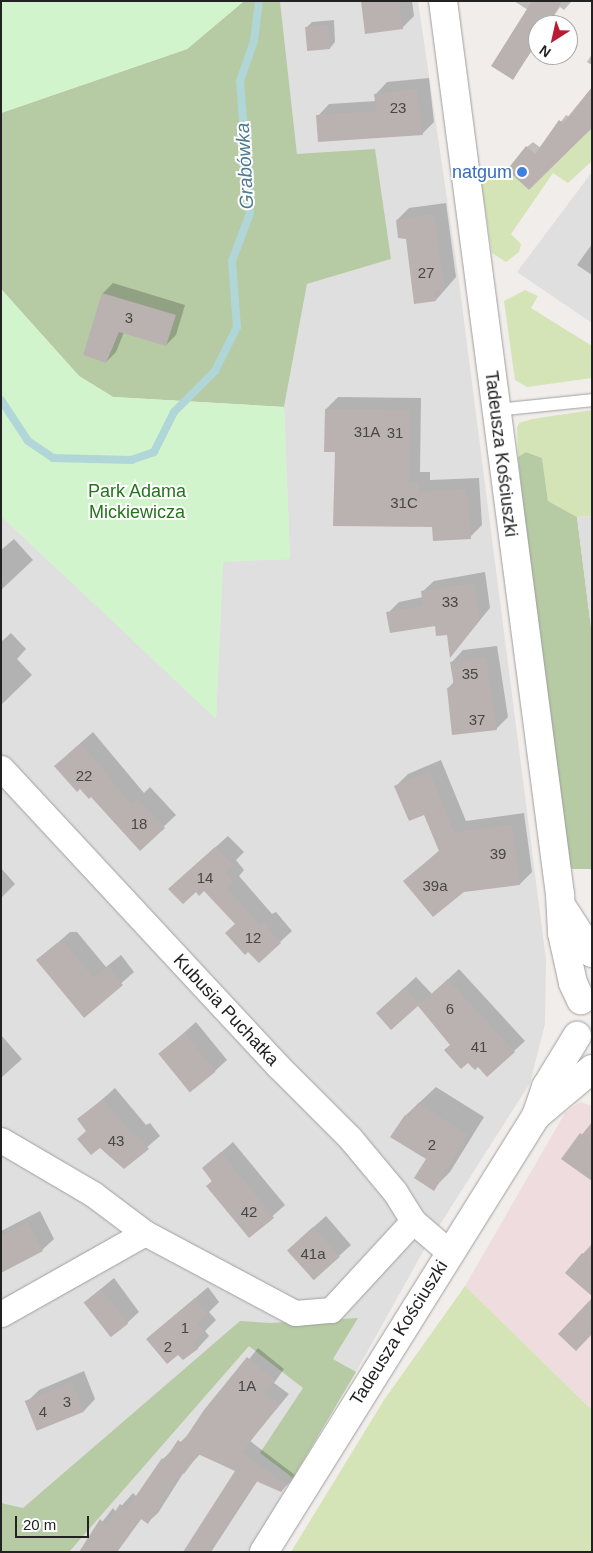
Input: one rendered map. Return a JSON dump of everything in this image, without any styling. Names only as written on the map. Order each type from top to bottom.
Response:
[{"type":"street","name":"Tadeusza Kościuszki","points":[[443,1],[567,959],[586,996]]},
{"type":"street","name":"Kubusia Puchatka","points":[[1,768],[350,1138],[395,1192],[413,1221],[449,1252]]},
{"type":"street","name":"Tadeusza Kościuszki","points":[[561,906],[592,953]]},
{"type":"street","points":[[584,1044],[574,1018],[586,996]]},
{"type":"street","name":"Tadeusza Kościuszki","points":[[264,1552],[449,1252],[536,1116],[546,1088],[584,1044]]},
{"type":"street","name":"Tadeusza Kościuszki","points":[[536,1116],[592,1069]]},
{"type":"street","points":[[1,1140],[93,1194],[144,1233],[296,1313],[331,1310],[413,1221]]},
{"type":"street","points":[[1,1314],[144,1233]]},
{"type":"lane","points":[[496,410],[592,400]]},
{"type":"shaded area","points":[[280,1],[418,1],[458,274],[546,960],[545,1024],[530,1083],[425,1248],[356,1372],[248,1552],[1,1552],[1,516],[216,718],[223,561],[290,559],[284,407],[307,284],[391,259],[297,154]]},
{"type":"shaded area","points":[[592,172],[592,323],[517,272]]},
{"type":"shaded area","points":[[592,516],[592,635],[577,517]]},
{"type":"shaded area","points":[[580,1102],[592,1106],[592,1410],[465,1286],[565,1113]]},
{"type":"green space","points":[[1,1],[244,1],[187,49],[1,113]]},
{"type":"green space","points":[[244,1],[280,1],[297,154],[375,149],[391,259],[307,284],[284,407],[113,397],[79,376],[1,289],[1,113],[187,49]]},
{"type":"green space","points":[[592,128],[592,161],[568,183],[553,173],[511,234],[521,244],[519,252],[506,262],[492,253],[481,182],[491,180],[507,170],[529,190]]},
{"type":"green space","name":"Park Adama Mickiewicza","points":[[1,289],[79,376],[113,397],[284,407],[290,559],[223,562],[216,719],[1,516]]},
{"type":"green space","points":[[525,290],[538,296],[531,308],[592,346],[592,378],[527,387],[515,380],[504,301]]},
{"type":"green space","points":[[592,410],[592,516],[577,517],[548,501],[542,458],[526,452],[518,457],[517,428],[519,423],[532,419]]},
{"type":"green space","points":[[526,452],[542,458],[548,501],[577,517],[592,635],[592,869],[573,869],[562,864],[518,457]]},
{"type":"green space","points":[[465,1286],[592,1410],[592,1552],[291,1552],[384,1400]]},
{"type":"green space","points":[[358,1318],[333,1359],[356,1372],[293,1478],[260,1453],[303,1388],[249,1346],[69,1552],[1,1552],[1,1503],[23,1508],[240,1321],[270,1323]]},
{"type":"building","points":[[361,1],[399,1],[403,29],[365,34]]},
{"type":"building","points":[[532,1],[562,1],[553,15],[528,15],[528,56],[513,80],[491,66]]},
{"type":"building","points":[[328,25],[330,49],[307,51],[305,27]]},
{"type":"building","points":[[592,87],[592,128],[529,190],[507,170],[526,146],[535,154],[559,120],[563,123]]},
{"type":"building","points":[[417,89],[423,135],[318,142],[316,115],[376,111],[374,94]]},
{"type":"building","points":[[434,214],[445,290],[435,291],[436,301],[414,304],[406,239],[398,238],[396,220]]},
{"type":"building","points":[[102,293],[176,315],[166,346],[119,332],[106,363],[83,355]]},
{"type":"building","points":[[325,409],[410,410],[409,483],[419,483],[418,492],[467,489],[471,539],[433,541],[432,527],[333,526],[335,452],[324,452]]},
{"type":"building","points":[[474,583],[480,620],[450,658],[447,635],[436,636],[435,626],[390,633],[386,612],[423,606],[421,591]]},
{"type":"building","points":[[486,657],[497,730],[452,735],[447,688],[454,687],[450,662]]},
{"type":"building","points":[[81,743],[131,804],[137,798],[165,828],[140,851],[91,797],[89,799],[80,789],[77,792],[54,766]]},
{"type":"building","points":[[429,771],[454,832],[512,825],[520,885],[464,892],[433,917],[403,881],[439,851],[424,815],[409,821],[394,786]]},
{"type":"building","points":[[215,847],[233,865],[225,872],[233,883],[227,888],[260,925],[263,922],[281,943],[259,963],[248,952],[245,955],[225,933],[235,924],[204,891],[199,896],[196,892],[183,904],[168,889]]},
{"type":"building","points":[[57,943],[65,943],[93,978],[108,966],[123,985],[84,1018],[36,960]]},
{"type":"building","points":[[448,979],[515,1052],[487,1077],[478,1067],[475,1070],[468,1063],[461,1069],[444,1050],[450,1045],[418,1006],[391,1030],[376,1013],[405,987],[420,1004]]},
{"type":"building","points":[[184,1033],[215,1072],[190,1093],[158,1054]]},
{"type":"building","points":[[103,1099],[134,1136],[137,1134],[149,1149],[124,1169],[100,1148],[91,1155],[77,1139],[86,1131],[77,1119]]},
{"type":"building","points":[[418,1103],[468,1135],[434,1191],[414,1178],[426,1159],[390,1137],[405,1115],[409,1117]]},
{"type":"building","points":[[580,1133],[592,1141],[592,1181],[561,1159]]},
{"type":"building","points":[[221,1152],[274,1218],[249,1238],[206,1186],[212,1181],[202,1168]]},
{"type":"building","points":[[28,1222],[43,1251],[1,1273],[1,1236]]},
{"type":"building","points":[[313,1227],[340,1257],[314,1280],[287,1250]]},
{"type":"building","points":[[582,1253],[592,1262],[592,1296],[565,1273]]},
{"type":"building","points":[[101,1289],[128,1324],[111,1337],[84,1303]]},
{"type":"building","points":[[195,1298],[208,1314],[197,1323],[205,1333],[193,1342],[198,1349],[183,1360],[178,1355],[167,1364],[146,1339]]},
{"type":"building","points":[[592,1298],[592,1334],[576,1351],[558,1334]]},
{"type":"building","points":[[247,1357],[275,1380],[265,1393],[280,1404],[242,1452],[286,1485],[281,1492],[256,1481],[209,1552],[183,1552],[235,1471],[198,1454],[184,1474],[181,1472],[148,1524],[127,1509],[162,1458],[164,1461],[178,1440],[182,1443],[204,1410]]},
{"type":"building","points":[[72,1382],[84,1412],[37,1431],[25,1401]]},
{"type":"building","points":[[120,1504],[139,1519],[117,1552],[79,1552],[100,1519],[106,1525]]},
{"type":"waterway","name":"Grabówka","points":[[1,400],[28,441],[53,458],[131,460],[154,452],[174,412],[215,371],[237,327],[232,261],[250,213],[240,81],[254,41],[259,1]]},
{"type":"place","name":"natgum","points":[[522,172]]}]
